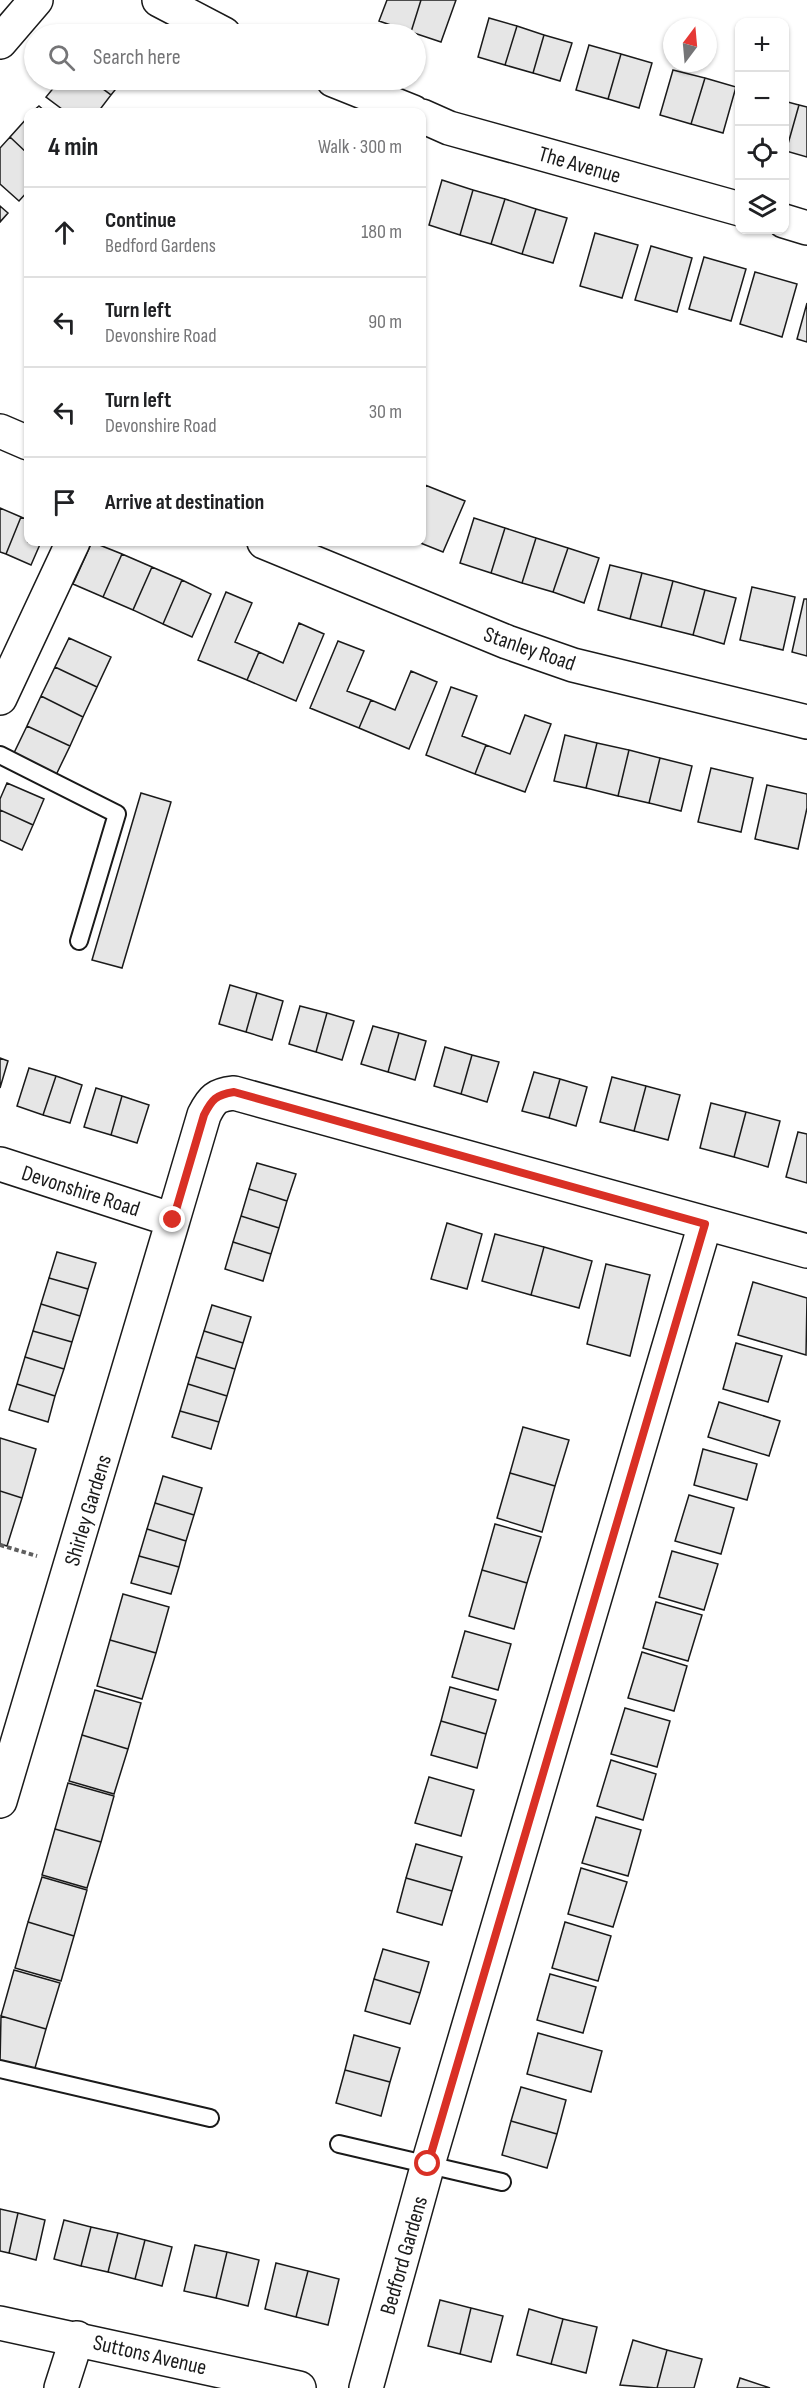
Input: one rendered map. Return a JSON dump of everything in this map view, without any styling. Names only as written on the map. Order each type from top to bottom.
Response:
[{"type":"street","points":[[0,42],[36,0]]},
{"type":"street","points":[[159,0],[205,24]]},
{"type":"street","points":[[358,90],[403,108]]},
{"type":"street","name":"The Avenue","points":[[426,118],[449,128],[735,208]]},
{"type":"street","points":[[789,223],[807,228]]},
{"type":"street","points":[[0,431],[24,441]]},
{"type":"street","points":[[0,698],[71,546]]},
{"type":"street","name":"Stanley Road","points":[[274,546],[507,642],[573,665],[807,722]]},
{"type":"street","points":[[173,1220],[204,1115],[212,1099],[234,1092],[807,1251]]},
{"type":"street","name":"Devonshire Road","points":[[0,1164],[173,1220]]},
{"type":"street","name":"Shirley Gardens","points":[[0,1801],[173,1220]]},
{"type":"street","name":"Bedford Gardens","points":[[366,2388],[428,2164],[705,1224]]},
{"type":"street","name":"Suttons Avenue","points":[[0,2323],[299,2388]]},
{"type":"street","points":[[61,2388],[77,2338]]},
{"type":"lane","points":[[0,755],[117,814],[78,941]]},
{"type":"lane","points":[[0,2069],[210,2118]]},
{"type":"lane","points":[[339,2144],[502,2182]]},
{"type":"building","points":[[387,0],[421,0],[414,24],[388,24],[379,21]]},
{"type":"building","points":[[421,0],[456,0],[441,42],[426,37],[426,24],[414,24]]},
{"type":"building","points":[[489,18],[517,26],[505,65],[478,57]]},
{"type":"building","points":[[517,26],[544,35],[533,73],[505,65]]},
{"type":"building","points":[[544,35],[572,43],[560,81],[533,73]]},
{"type":"building","points":[[589,45],[621,54],[608,99],[576,90]]},
{"type":"building","points":[[621,54],[652,63],[639,108],[608,99]]},
{"type":"building","points":[[672,72],[705,78],[691,124],[660,115]]},
{"type":"building","points":[[705,78],[735,87],[723,133],[691,124]]},
{"type":"building","points":[[52,90],[104,90],[111,95],[101,108],[61,108],[46,97]]},
{"type":"building","points":[[104,90],[115,90],[111,95]]},
{"type":"building","points":[[789,102],[799,105],[789,140]]},
{"type":"building","points":[[799,105],[807,107],[807,157],[789,152],[789,140]]},
{"type":"building","points":[[24,121],[24,150],[10,137]]},
{"type":"building","points":[[10,137],[24,150],[24,195],[19,201],[0,184],[0,148]]},
{"type":"building","points":[[442,180],[473,190],[460,235],[429,225]]},
{"type":"building","points":[[473,190],[505,199],[491,244],[460,235]]},
{"type":"building","points":[[505,199],[536,209],[522,254],[491,244]]},
{"type":"building","points":[[0,206],[8,213],[0,222]]},
{"type":"building","points":[[536,209],[567,218],[553,263],[522,254]]},
{"type":"building","points":[[595,233],[638,245],[622,298],[580,286]]},
{"type":"building","points":[[651,246],[692,258],[677,312],[635,300]]},
{"type":"building","points":[[704,257],[746,269],[731,321],[689,309]]},
{"type":"building","points":[[755,272],[797,284],[782,337],[740,324]]},
{"type":"building","points":[[807,303],[807,342],[797,339]]},
{"type":"building","points":[[426,485],[465,501],[443,552],[426,545]]},
{"type":"building","points":[[0,508],[21,517],[6,554],[0,552]]},
{"type":"building","points":[[21,517],[24,518],[24,546],[39,546],[31,565],[6,554]]},
{"type":"building","points":[[474,518],[505,528],[491,573],[460,563]]},
{"type":"building","points":[[505,528],[536,538],[522,583],[491,573]]},
{"type":"building","points":[[536,538],[568,548],[553,592],[522,583]]},
{"type":"building","points":[[90,546],[102,546],[122,554],[103,597],[73,584]]},
{"type":"building","points":[[568,548],[599,558],[584,603],[553,592]]},
{"type":"building","points":[[122,554],[152,567],[133,610],[103,597]]},
{"type":"building","points":[[610,565],[642,573],[630,619],[598,610]]},
{"type":"building","points":[[152,567],[182,580],[163,624],[133,610]]},
{"type":"building","points":[[642,573],[673,581],[661,627],[630,619]]},
{"type":"building","points":[[182,580],[211,594],[192,637],[163,624]]},
{"type":"building","points":[[673,581],[705,590],[693,635],[661,627]]},
{"type":"building","points":[[752,587],[795,597],[783,650],[740,640]]},
{"type":"building","points":[[705,590],[736,598],[724,644],[693,635]]},
{"type":"building","points":[[226,592],[252,603],[235,642],[259,652],[247,680],[198,660]]},
{"type":"building","points":[[804,599],[807,599],[807,656],[792,652]]},
{"type":"building","points":[[299,623],[324,634],[296,701],[247,680],[259,652],[283,663]]},
{"type":"building","points":[[69,638],[111,657],[97,687],[55,667]]},
{"type":"building","points":[[338,641],[364,651],[347,691],[371,700],[359,728],[310,708]]},
{"type":"building","points":[[55,667],[97,687],[83,717],[41,696]]},
{"type":"building","points":[[411,671],[437,682],[409,749],[359,728],[371,700],[395,710]]},
{"type":"building","points":[[451,687],[477,696],[462,736],[486,745],[475,774],[426,755]]},
{"type":"building","points":[[41,696],[83,717],[70,746],[27,726]]},
{"type":"building","points":[[525,715],[551,724],[525,792],[475,774],[486,745],[510,754]]},
{"type":"building","points":[[27,726],[70,746],[56,775],[13,755]]},
{"type":"building","points":[[565,735],[597,743],[586,788],[554,781]]},
{"type":"building","points":[[597,743],[629,750],[618,796],[586,788]]},
{"type":"building","points":[[629,750],[660,758],[649,803],[618,796]]},
{"type":"building","points":[[660,758],[692,766],[681,811],[649,803]]},
{"type":"building","points":[[711,768],[753,778],[741,832],[698,822]]},
{"type":"building","points":[[7,783],[44,799],[33,825],[0,810],[0,799]]},
{"type":"building","points":[[767,785],[807,794],[807,808],[798,849],[755,839]]},
{"type":"building","points":[[141,793],[171,802],[122,968],[92,960]]},
{"type":"building","points":[[0,810],[33,825],[22,850],[0,840]]},
{"type":"building","points":[[230,985],[257,993],[246,1032],[219,1024]]},
{"type":"building","points":[[257,993],[283,1001],[272,1040],[246,1032]]},
{"type":"building","points":[[300,1006],[327,1013],[316,1052],[289,1044]]},
{"type":"building","points":[[327,1013],[354,1021],[342,1060],[316,1052]]},
{"type":"building","points":[[373,1026],[399,1033],[388,1072],[361,1064]]},
{"type":"building","points":[[399,1033],[426,1041],[415,1080],[388,1072]]},
{"type":"building","points":[[445,1047],[472,1055],[461,1094],[434,1086]]},
{"type":"building","points":[[472,1055],[499,1062],[487,1102],[461,1094]]},
{"type":"building","points":[[0,1058],[8,1061],[0,1088]]},
{"type":"building","points":[[29,1068],[56,1076],[43,1115],[17,1106]]},
{"type":"building","points":[[534,1072],[560,1079],[549,1118],[522,1111]]},
{"type":"building","points":[[56,1076],[82,1085],[70,1123],[43,1115]]},
{"type":"building","points":[[612,1077],[646,1086],[634,1131],[600,1122]]},
{"type":"building","points":[[560,1079],[587,1087],[576,1126],[549,1118]]},
{"type":"building","points":[[646,1086],[680,1095],[668,1140],[634,1131]]},
{"type":"building","points":[[96,1088],[122,1096],[111,1135],[84,1127]]},
{"type":"building","points":[[122,1096],[149,1105],[137,1143],[111,1135]]},
{"type":"building","points":[[711,1103],[746,1112],[734,1157],[700,1148]]},
{"type":"building","points":[[746,1112],[780,1121],[768,1167],[734,1157]]},
{"type":"building","points":[[798,1132],[807,1134],[807,1183],[786,1177]]},
{"type":"building","points":[[257,1163],[296,1174],[287,1201],[249,1189]]},
{"type":"building","points":[[249,1189],[287,1201],[279,1228],[241,1216]]},
{"type":"building","points":[[241,1216],[279,1228],[271,1254],[233,1242]]},
{"type":"building","points":[[447,1223],[482,1234],[467,1289],[431,1279]]},
{"type":"building","points":[[495,1234],[544,1247],[531,1295],[482,1281]]},
{"type":"building","points":[[233,1242],[271,1254],[263,1281],[225,1269]]},
{"type":"building","points":[[544,1247],[592,1261],[579,1308],[531,1295]]},
{"type":"building","points":[[57,1252],[96,1263],[88,1289],[49,1278]]},
{"type":"building","points":[[606,1264],[650,1275],[630,1356],[587,1344]]},
{"type":"building","points":[[49,1278],[88,1289],[80,1316],[41,1304]]},
{"type":"building","points":[[753,1282],[807,1298],[806,1355],[738,1335]]},
{"type":"building","points":[[41,1304],[80,1316],[72,1342],[33,1331]]},
{"type":"building","points":[[212,1305],[251,1317],[243,1343],[204,1331]]},
{"type":"building","points":[[33,1331],[72,1342],[64,1369],[25,1357]]},
{"type":"building","points":[[204,1331],[243,1343],[235,1369],[196,1357]]},
{"type":"building","points":[[736,1343],[782,1356],[768,1402],[723,1389]]},
{"type":"building","points":[[25,1357],[64,1369],[55,1396],[17,1384]]},
{"type":"building","points":[[196,1357],[235,1369],[227,1396],[188,1384]]},
{"type":"building","points":[[17,1384],[55,1396],[48,1422],[9,1410]]},
{"type":"building","points":[[188,1384],[227,1396],[219,1422],[180,1411]]},
{"type":"building","points":[[719,1402],[780,1421],[769,1456],[708,1437]]},
{"type":"building","points":[[180,1411],[219,1422],[211,1449],[172,1437]]},
{"type":"building","points":[[523,1427],[569,1440],[555,1486],[510,1473]]},
{"type":"building","points":[[0,1438],[36,1449],[22,1498],[0,1491]]},
{"type":"building","points":[[703,1449],[757,1464],[747,1500],[694,1485]]},
{"type":"building","points":[[510,1473],[555,1486],[542,1532],[497,1518]]},
{"type":"building","points":[[163,1476],[202,1488],[194,1515],[155,1503]]},
{"type":"building","points":[[0,1491],[22,1498],[7,1546],[0,1544]]},
{"type":"building","points":[[689,1495],[734,1508],[721,1554],[675,1541]]},
{"type":"building","points":[[155,1503],[194,1515],[186,1541],[147,1529]]},
{"type":"building","points":[[495,1524],[541,1537],[527,1583],[482,1570]]},
{"type":"building","points":[[147,1529],[186,1541],[179,1567],[139,1556]]},
{"type":"building","points":[[672,1551],[718,1564],[704,1610],[659,1597]]},
{"type":"building","points":[[139,1556],[179,1567],[171,1594],[131,1583]]},
{"type":"building","points":[[482,1570],[527,1583],[514,1629],[469,1616]]},
{"type":"building","points":[[123,1594],[169,1607],[156,1653],[110,1640]]},
{"type":"building","points":[[656,1602],[702,1615],[688,1661],[643,1648]]},
{"type":"building","points":[[465,1631],[511,1644],[498,1690],[452,1677]]},
{"type":"building","points":[[110,1640],[156,1653],[142,1699],[97,1686]]},
{"type":"building","points":[[642,1652],[687,1666],[674,1711],[628,1698]]},
{"type":"building","points":[[450,1687],[496,1700],[486,1734],[441,1721]]},
{"type":"building","points":[[95,1690],[141,1703],[128,1749],[82,1735]]},
{"type":"building","points":[[625,1708],[670,1721],[657,1767],[611,1754]]},
{"type":"building","points":[[441,1721],[486,1734],[477,1768],[431,1755]]},
{"type":"building","points":[[82,1735],[128,1749],[114,1794],[69,1781]]},
{"type":"building","points":[[611,1760],[656,1774],[643,1820],[597,1806]]},
{"type":"building","points":[[429,1777],[474,1790],[461,1836],[415,1823]]},
{"type":"building","points":[[68,1783],[114,1796],[101,1842],[55,1829]]},
{"type":"building","points":[[596,1817],[641,1830],[628,1876],[582,1863]]},
{"type":"building","points":[[55,1829],[101,1842],[87,1888],[42,1875]]},
{"type":"building","points":[[416,1844],[462,1857],[452,1891],[406,1878]]},
{"type":"building","points":[[581,1868],[627,1882],[613,1927],[568,1914]]},
{"type":"building","points":[[42,1877],[87,1890],[74,1936],[28,1922]]},
{"type":"building","points":[[406,1878],[452,1891],[442,1925],[397,1912]]},
{"type":"building","points":[[28,1922],[74,1936],[61,1981],[15,1968]]},
{"type":"building","points":[[565,1922],[611,1936],[598,1981],[552,1968]]},
{"type":"building","points":[[383,1949],[429,1962],[420,1993],[374,1979]]},
{"type":"building","points":[[14,1970],[60,1983],[46,2029],[1,2016]]},
{"type":"building","points":[[550,1974],[596,1987],[583,2033],[537,2020]]},
{"type":"building","points":[[374,1979],[420,1993],[410,2024],[365,2011]]},
{"type":"building","points":[[1,2016],[46,2029],[33,2075],[0,2065]]},
{"type":"building","points":[[538,2033],[602,2051],[591,2092],[527,2074]]},
{"type":"building","points":[[354,2035],[400,2048],[390,2082],[345,2070]]},
{"type":"building","points":[[345,2070],[390,2082],[381,2116],[336,2103]]},
{"type":"building","points":[[521,2087],[566,2100],[557,2134],[511,2121]]},
{"type":"building","points":[[511,2121],[557,2134],[547,2168],[502,2155]]},
{"type":"building","points":[[0,2209],[18,2213],[9,2253],[0,2251]]},
{"type":"building","points":[[18,2213],[45,2220],[36,2260],[9,2253]]},
{"type":"building","points":[[64,2220],[91,2227],[81,2266],[54,2259]]},
{"type":"building","points":[[91,2227],[118,2233],[108,2272],[81,2266]]},
{"type":"building","points":[[118,2233],[145,2240],[135,2279],[108,2272]]},
{"type":"building","points":[[145,2240],[172,2247],[162,2286],[135,2279]]},
{"type":"building","points":[[195,2245],[227,2252],[216,2298],[184,2291]]},
{"type":"building","points":[[227,2252],[259,2260],[248,2306],[216,2298]]},
{"type":"building","points":[[276,2263],[308,2271],[296,2317],[265,2309]]},
{"type":"building","points":[[308,2271],[339,2279],[328,2325],[296,2317]]},
{"type":"building","points":[[440,2300],[471,2308],[460,2354],[428,2346]]},
{"type":"building","points":[[471,2308],[503,2316],[491,2362],[460,2354]]},
{"type":"building","points":[[529,2309],[563,2319],[551,2364],[517,2355]]},
{"type":"building","points":[[563,2319],[597,2327],[586,2373],[551,2364]]},
{"type":"building","points":[[633,2340],[667,2350],[657,2388],[620,2385]]},
{"type":"building","points":[[667,2350],[702,2359],[694,2388],[657,2388]]},
{"type":"building","points":[[740,2378],[770,2388],[737,2388]]},
{"type":"route","points":[[173,1220],[204,1115],[212,1099],[234,1092],[705,1224],[428,2164]]}]
